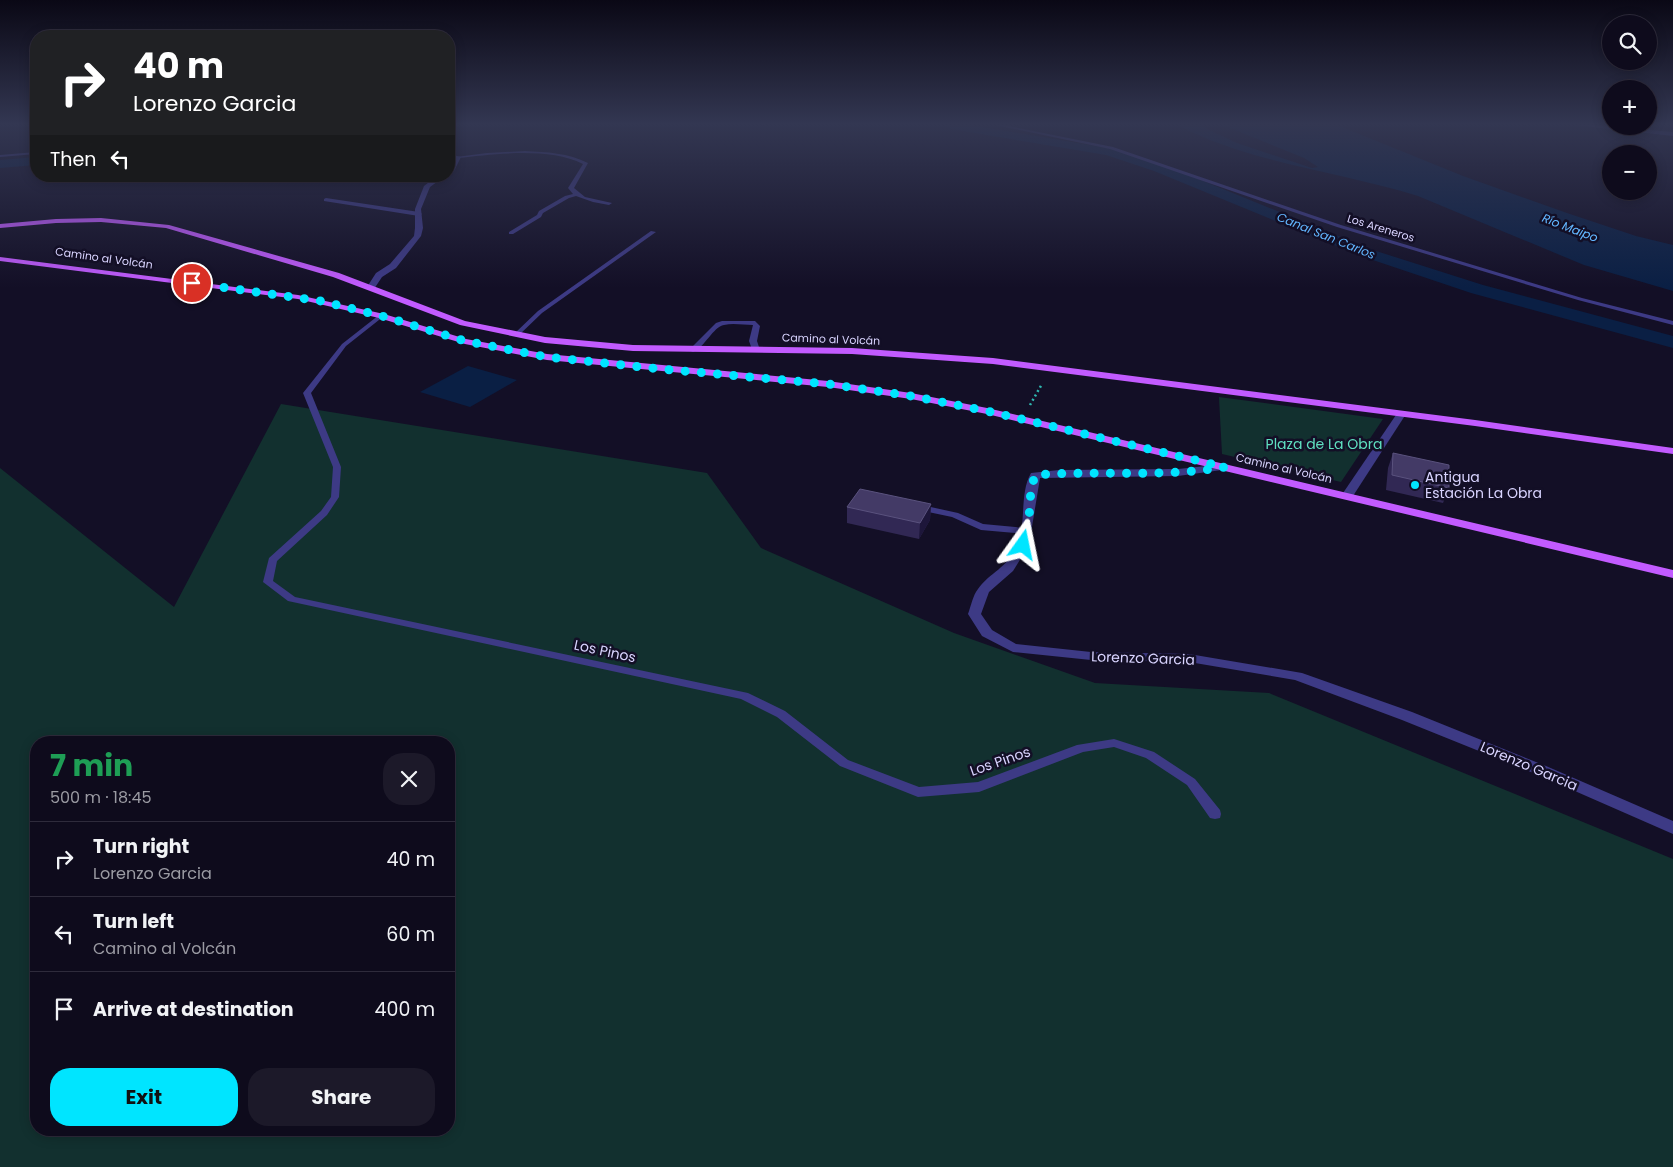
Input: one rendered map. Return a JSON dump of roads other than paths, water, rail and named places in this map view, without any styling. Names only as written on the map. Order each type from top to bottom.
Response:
[{"type":"main road","name":"Camino al Volcán","points":[[0,226],[80,220],[155,224],[261,252],[372,287],[440,316],[488,330],[604,347],[901,353],[1051,369],[1673,451]]},
{"type":"main road","name":"Camino al Volcán","points":[[0,259],[276,293],[321,301],[382,316],[465,341],[530,354],[622,365],[861,388],[952,404],[1673,574]]},
{"type":"street","points":[[372,287],[379,275],[393,266],[417,236],[419,228],[418,209],[427,186],[433,182]]},
{"type":"street","points":[[1347,496],[1401,414]]},
{"type":"street","name":"Lorenzo Garcia","points":[[1225,467],[1198,472],[1061,473],[1035,475],[1031,489],[1029,518],[1023,545],[1008,568],[983,590],[974,614],[987,633],[1013,648],[1091,656],[1189,658],[1297,676],[1461,737],[1673,828]]},
{"type":"lane","points":[[576,179],[571,188],[575,195],[580,198],[609,203]]},
{"type":"lane","name":"Los Areneros","points":[[1203,179],[1339,226],[1580,299],[1673,323]]},
{"type":"lane","points":[[511,233],[566,197],[575,195]]},
{"type":"lane","points":[[326,200],[419,214]]},
{"type":"lane","points":[[516,335],[540,312],[653,232]]},
{"type":"lane","name":"Los Pinos","points":[[382,316],[344,345],[307,393],[337,467],[335,497],[324,513],[272,560],[268,582],[292,599],[744,696],[781,714],[844,763],[918,792],[979,787],[1081,748],[1114,743],[1150,755],[1192,782],[1215,814]]},
{"type":"lane","points":[[693,350],[702,345],[718,324],[755,323],[757,326],[753,341],[756,350]]},
{"type":"lane","points":[[908,505],[955,515],[982,527],[1025,531]]},
{"type":"water","name":"Río Maipo","points":[[1355,179],[1473,179],[1636,236],[1673,245],[1673,291],[1584,265],[1418,196]]},
{"type":"water","points":[[468,366],[517,380],[470,407],[420,392]]},
{"type":"waterway","name":"Canal San Carlos","points":[[1187,179],[1367,253],[1477,289],[1673,342]]},
{"type":"place","name":"Antigua Estación La Obra","points":[[1415,485]]},
{"type":"park label","name":"Plaza de La Obra","points":[[1324,444]]}]
